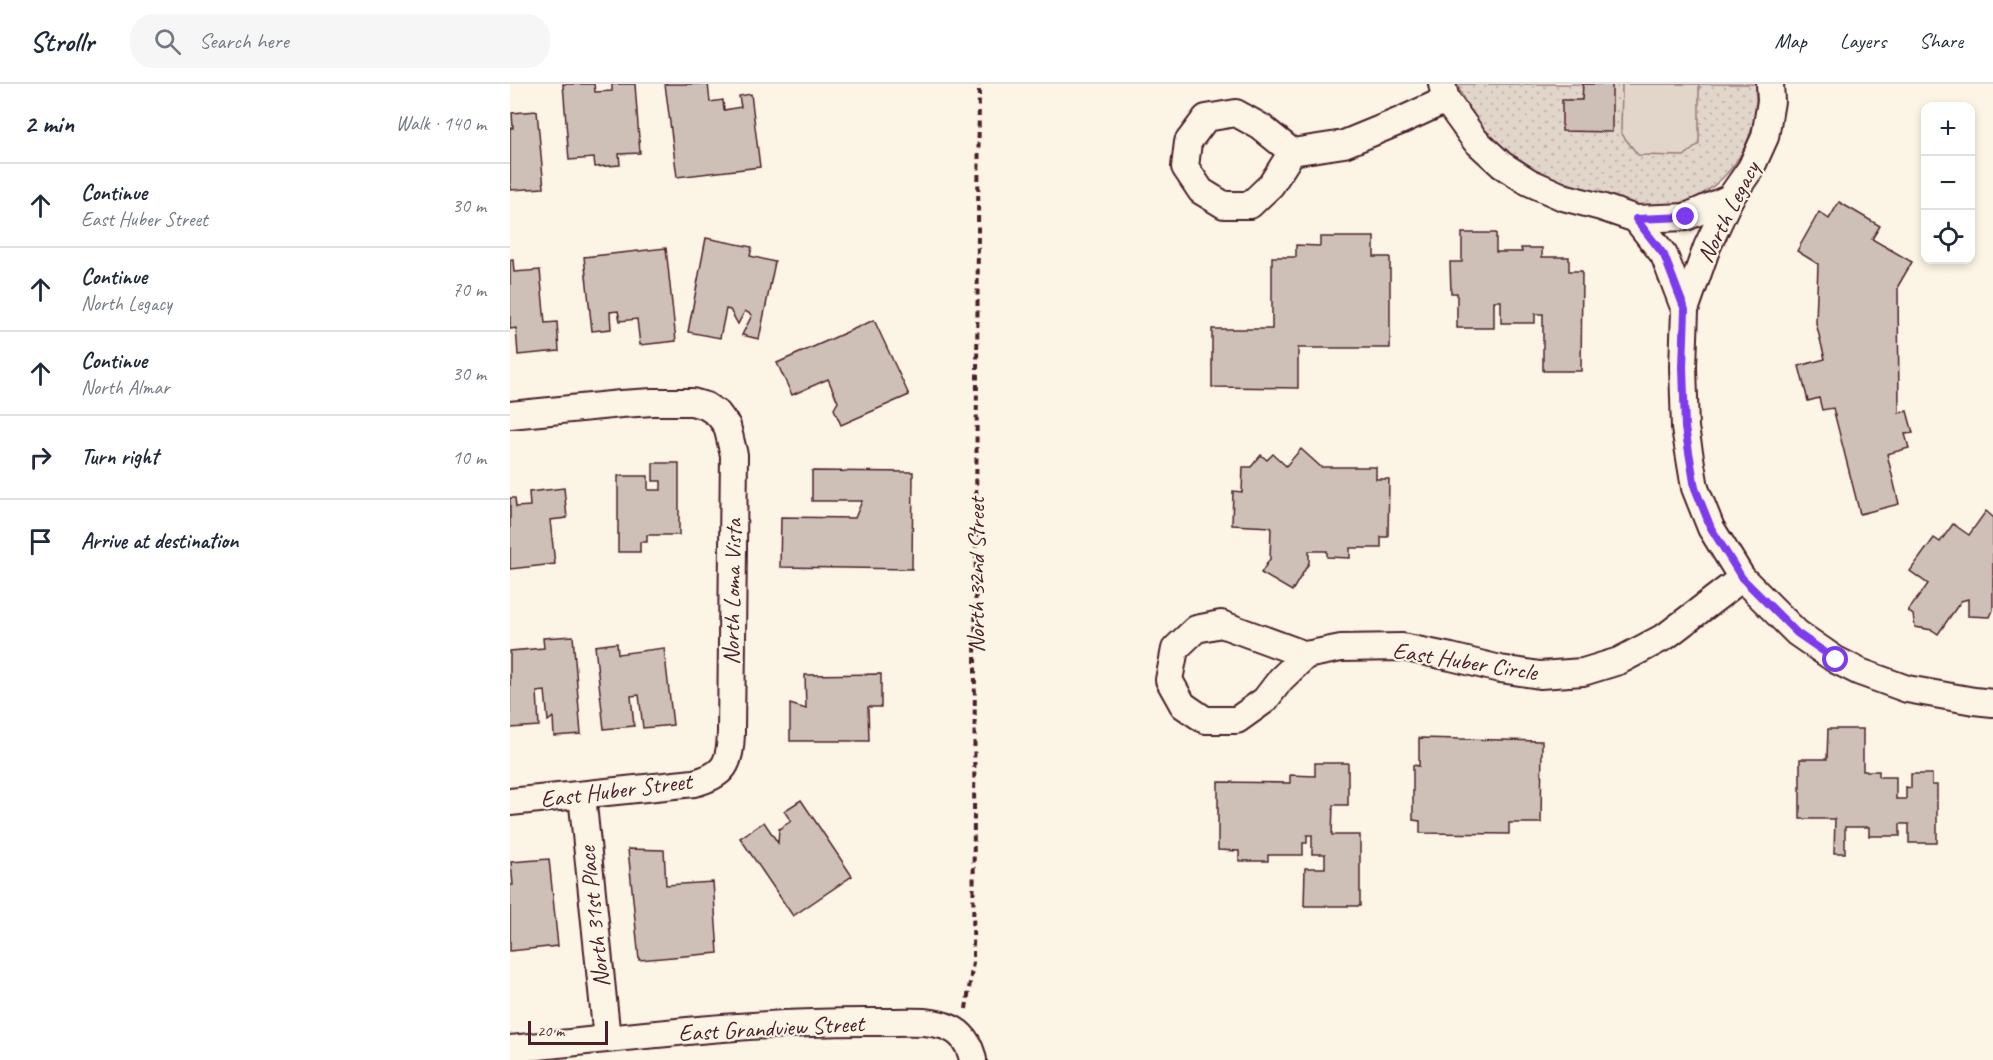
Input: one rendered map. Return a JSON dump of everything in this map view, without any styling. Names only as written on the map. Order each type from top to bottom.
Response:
[{"type":"street","name":"North Legacy","points":[[1742,578],[1711,528],[1695,488],[1685,428],[1683,367],[1685,310],[1707,247],[1730,198],[1751,168],[1765,137],[1771,101],[1770,84]]},
{"type":"street","points":[[1292,152],[1344,144],[1401,122],[1444,92],[1475,140],[1502,165],[1528,182],[1563,197],[1636,219],[1686,217],[1730,198]]},
{"type":"street","points":[[1636,219],[1664,255],[1685,310]]},
{"type":"street","name":"North Loma Vista","points":[[510,415],[621,404],[692,402],[706,406],[718,414],[727,426],[734,455],[730,748],[728,761],[721,772]]},
{"type":"street","points":[[1742,578],[1797,633],[1836,660],[1860,672],[1907,688],[1993,703]]},
{"type":"street","name":"East Huber Circle","points":[[1306,655],[1341,648],[1402,647],[1500,669],[1540,675],[1583,672],[1620,661],[1666,636],[1742,578]]},
{"type":"street","points":[[1221,624],[1306,655],[1281,679],[1266,699],[1237,720],[1205,720],[1183,705],[1169,680],[1175,649],[1196,629],[1221,624]]},
{"type":"street","name":"East Huber Street","points":[[510,802],[679,786],[709,779],[721,772]]},
{"type":"street","name":"North 31st Place","points":[[582,795],[607,1039]]},
{"type":"street","name":"East Grandview Street","points":[[510,1049],[733,1026],[823,1022],[926,1023],[949,1027],[960,1033]]},
{"type":"street","points":[[960,1033],[967,1042],[973,1060]]},
{"type":"path","name":"North 32nd Street","points":[[960,1033],[969,997],[974,962],[979,84]]},
{"type":"shaded area","points":[[1457,84],[1756,84],[1756,111],[1748,139],[1740,156],[1715,185],[1699,196],[1682,203],[1643,206],[1560,182],[1528,168],[1502,149],[1480,125]]},
{"type":"shaded area","points":[[1622,84],[1699,84],[1699,144],[1684,156],[1638,155],[1621,133]]},
{"type":"building","points":[[563,84],[594,84],[595,92],[612,91],[612,84],[635,84],[640,153],[619,154],[620,165],[595,167],[594,158],[569,160]]},
{"type":"building","points":[[665,84],[708,84],[710,102],[723,100],[724,110],[741,107],[739,96],[751,94],[760,167],[677,177]]},
{"type":"building","points":[[1583,84],[1612,84],[1612,132],[1562,131],[1562,100],[1582,100]]},
{"type":"building","points":[[537,111],[544,188],[510,190],[512,113]]},
{"type":"building","points":[[1839,202],[1880,226],[1872,239],[1912,262],[1898,286],[1899,413],[1907,411],[1913,433],[1905,434],[1909,448],[1887,454],[1899,504],[1860,514],[1833,408],[1822,410],[1819,398],[1808,401],[1799,366],[1825,359],[1816,323],[1818,264],[1797,251],[1819,212],[1829,219]]},
{"type":"building","points":[[1462,233],[1496,233],[1496,252],[1522,252],[1521,248],[1542,248],[1542,257],[1569,257],[1569,271],[1582,271],[1581,371],[1543,371],[1543,314],[1535,314],[1535,323],[1501,323],[1501,301],[1494,301],[1494,328],[1457,328],[1457,293],[1451,293],[1450,262],[1462,262]]},
{"type":"building","points":[[1320,237],[1374,237],[1374,257],[1390,257],[1390,348],[1298,348],[1298,388],[1212,387],[1212,329],[1272,329],[1272,257],[1296,257],[1296,245],[1320,246]]},
{"type":"building","points":[[706,238],[752,247],[750,256],[775,262],[759,339],[742,335],[752,315],[745,311],[738,324],[730,310],[726,309],[720,338],[688,332]]},
{"type":"building","points":[[666,248],[676,341],[640,345],[637,319],[620,321],[618,311],[610,312],[611,329],[592,331],[584,257]]},
{"type":"building","points":[[510,260],[513,260],[514,272],[540,270],[545,323],[557,322],[559,351],[518,355],[516,328],[510,329]]},
{"type":"building","points":[[874,320],[909,395],[841,425],[834,409],[838,402],[828,379],[792,395],[777,363]]},
{"type":"building","points":[[1301,449],[1321,467],[1376,467],[1376,479],[1389,479],[1388,537],[1381,537],[1381,548],[1350,548],[1350,558],[1327,557],[1327,551],[1309,551],[1309,563],[1292,591],[1261,573],[1270,559],[1271,527],[1232,525],[1233,491],[1242,492],[1243,467],[1251,467],[1261,455],[1267,460],[1273,454],[1286,466]]},
{"type":"building","points":[[653,463],[679,463],[679,535],[647,535],[647,542],[640,542],[640,552],[618,552],[618,476],[648,476],[648,490],[661,490],[661,481],[653,481]]},
{"type":"building","points":[[812,471],[913,472],[912,569],[780,567],[781,517],[855,518],[862,501],[812,501]]},
{"type":"building","points":[[564,488],[567,518],[550,520],[555,564],[510,569],[510,498],[515,498],[516,507],[530,506],[529,492]]},
{"type":"building","points":[[1986,511],[1993,517],[1993,610],[1990,617],[1968,616],[1968,599],[1961,601],[1938,634],[1932,630],[1915,627],[1913,615],[1908,611],[1928,584],[1910,571],[1934,538],[1940,542],[1953,524],[1969,535]]},
{"type":"building","points":[[573,636],[581,734],[554,736],[553,717],[548,721],[545,691],[537,692],[539,726],[510,728],[510,651],[544,648],[543,638]]},
{"type":"building","points":[[617,643],[618,654],[664,648],[673,725],[643,728],[639,695],[631,696],[634,726],[604,729],[595,646]]},
{"type":"building","points":[[881,674],[881,707],[868,707],[869,741],[790,741],[790,704],[806,709],[805,675]]},
{"type":"building","points":[[1828,729],[1863,729],[1863,771],[1879,771],[1879,777],[1896,777],[1896,799],[1906,799],[1906,787],[1911,788],[1911,774],[1932,774],[1932,785],[1937,785],[1937,843],[1909,843],[1909,824],[1900,824],[1900,836],[1869,836],[1869,827],[1845,827],[1845,853],[1834,853],[1835,819],[1800,819],[1800,759],[1827,759]]},
{"type":"building","points":[[1419,738],[1542,741],[1541,823],[1509,823],[1509,834],[1420,833],[1420,821],[1413,820],[1413,765],[1419,766]]},
{"type":"building","points":[[1315,763],[1348,763],[1348,805],[1333,805],[1332,835],[1360,835],[1360,906],[1304,906],[1305,868],[1325,868],[1325,854],[1312,854],[1312,835],[1307,835],[1307,843],[1303,843],[1303,855],[1268,855],[1268,861],[1239,861],[1239,851],[1218,850],[1218,782],[1290,783],[1290,775],[1315,776]]},
{"type":"building","points":[[801,800],[852,876],[793,916],[740,838],[764,822],[778,843],[779,829],[791,821],[784,811]]},
{"type":"building","points":[[628,849],[664,850],[666,885],[713,882],[718,953],[639,960]]},
{"type":"building","points":[[549,859],[558,946],[510,951],[510,885],[513,885],[511,862]]},
{"type":"route","points":[[1686,217],[1636,219],[1664,255],[1685,310],[1683,367],[1685,428],[1695,488],[1711,528],[1742,578],[1797,633],[1836,660]]}]
